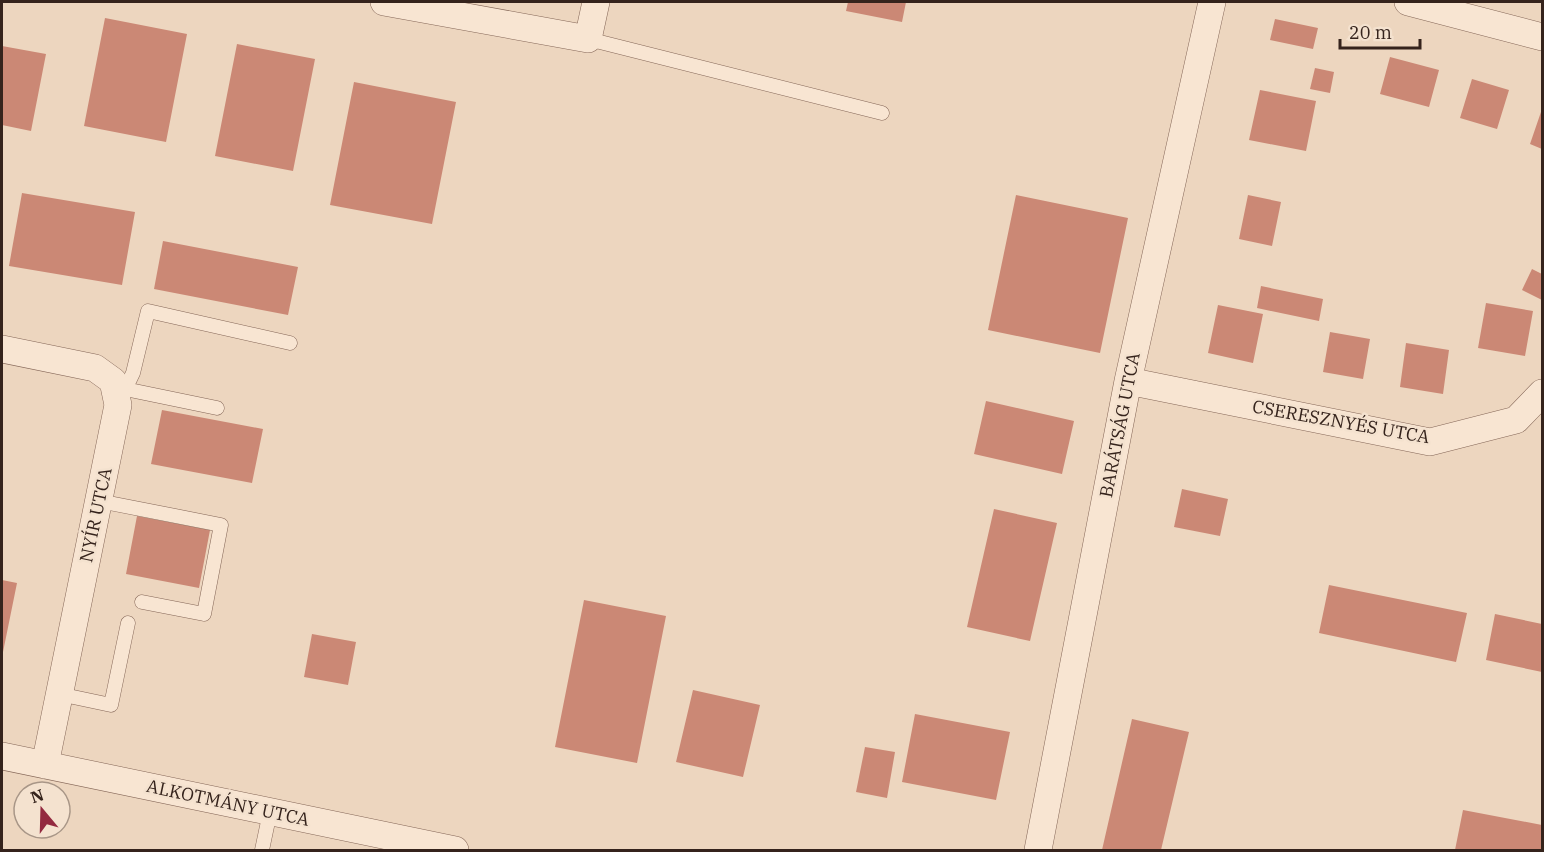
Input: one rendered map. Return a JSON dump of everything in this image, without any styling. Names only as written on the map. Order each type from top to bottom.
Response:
[{"type":"street","points":[[384,2],[588,39],[596,2]]},
{"type":"street","name":"BARÁTSÁG UTCA","points":[[1038,850],[1128,381],[1212,2]]},
{"type":"street","points":[[1408,2],[1542,37]]},
{"type":"street","points":[[2,349],[95,368],[113,381],[122,397]]},
{"type":"street","name":"CSERESZNYÉS UTCA","points":[[1128,381],[1430,442],[1516,420],[1542,393]]},
{"type":"street","name":"NYÍR UTCA","points":[[45,765],[122,397]]},
{"type":"street","name":"ALKOTMÁNY UTCA","points":[[2,756],[455,850]]},
{"type":"lane","points":[[588,39],[882,113]]},
{"type":"lane","points":[[217,408],[122,397],[133,373],[148,311],[290,344]]},
{"type":"lane","points":[[99,501],[221,525],[204,614],[142,602]]},
{"type":"lane","points":[[59,694],[111,705],[128,623]]},
{"type":"lane","points":[[262,850],[270,812]]},
{"type":"building","points":[[848,2],[906,2],[902,22],[846,11]]},
{"type":"building","points":[[105,18],[187,34],[166,142],[84,126]]},
{"type":"building","points":[[1275,19],[1318,28],[1313,49],[1270,40]]},
{"type":"building","points":[[237,44],[315,59],[293,171],[215,156]]},
{"type":"building","points":[[2,46],[46,54],[31,131],[2,125]]},
{"type":"building","points":[[1390,57],[1439,70],[1429,107],[1380,94]]},
{"type":"building","points":[[1315,68],[1334,72],[1330,93],[1310,89]]},
{"type":"building","points":[[1472,79],[1509,90],[1497,129],[1460,118]]},
{"type":"building","points":[[354,82],[456,102],[432,224],[330,205]]},
{"type":"building","points":[[1260,90],[1316,101],[1306,151],[1249,140]]},
{"type":"building","points":[[1542,109],[1542,149],[1530,144]]},
{"type":"building","points":[[22,193],[135,212],[122,285],[9,266]]},
{"type":"building","points":[[1016,195],[1128,218],[1100,353],[988,330]]},
{"type":"building","points":[[1248,195],[1281,202],[1272,246],[1239,239]]},
{"type":"building","points":[[163,241],[298,267],[288,315],[154,289]]},
{"type":"building","points":[[1532,269],[1542,274],[1542,300],[1522,290]]},
{"type":"building","points":[[1261,286],[1323,299],[1319,321],[1257,308]]},
{"type":"building","points":[[1486,303],[1533,311],[1525,356],[1478,348]]},
{"type":"building","points":[[1218,305],[1263,314],[1253,363],[1208,353]]},
{"type":"building","points":[[1330,332],[1370,339],[1363,379],[1323,372]]},
{"type":"building","points":[[1406,343],[1449,350],[1443,394],[1400,387]]},
{"type":"building","points":[[986,401],[1074,421],[1062,474],[974,454]]},
{"type":"building","points":[[162,410],[263,429],[252,483],[151,464]]},
{"type":"building","points":[[1182,489],[1228,499],[1220,536],[1174,527]]},
{"type":"building","points":[[994,509],[1057,523],[1030,641],[967,627]]},
{"type":"building","points":[[137,516],[210,530],[199,588],[126,574]]},
{"type":"building","points":[[2,580],[17,583],[3,652],[2,652]]},
{"type":"building","points":[[1329,585],[1467,613],[1456,662],[1319,633]]},
{"type":"building","points":[[584,600],[666,616],[637,763],[555,747]]},
{"type":"building","points":[[1495,614],[1542,624],[1542,672],[1486,660]]},
{"type":"building","points":[[312,634],[356,642],[348,685],[304,677]]},
{"type":"building","points":[[693,690],[760,705],[743,777],[676,762]]},
{"type":"building","points":[[915,714],[1010,732],[996,800],[902,782]]},
{"type":"building","points":[[1132,719],[1189,732],[1161,850],[1102,850]]},
{"type":"building","points":[[865,747],[895,752],[887,798],[856,792]]},
{"type":"building","points":[[1463,810],[1542,825],[1542,850],[1455,850]]}]
